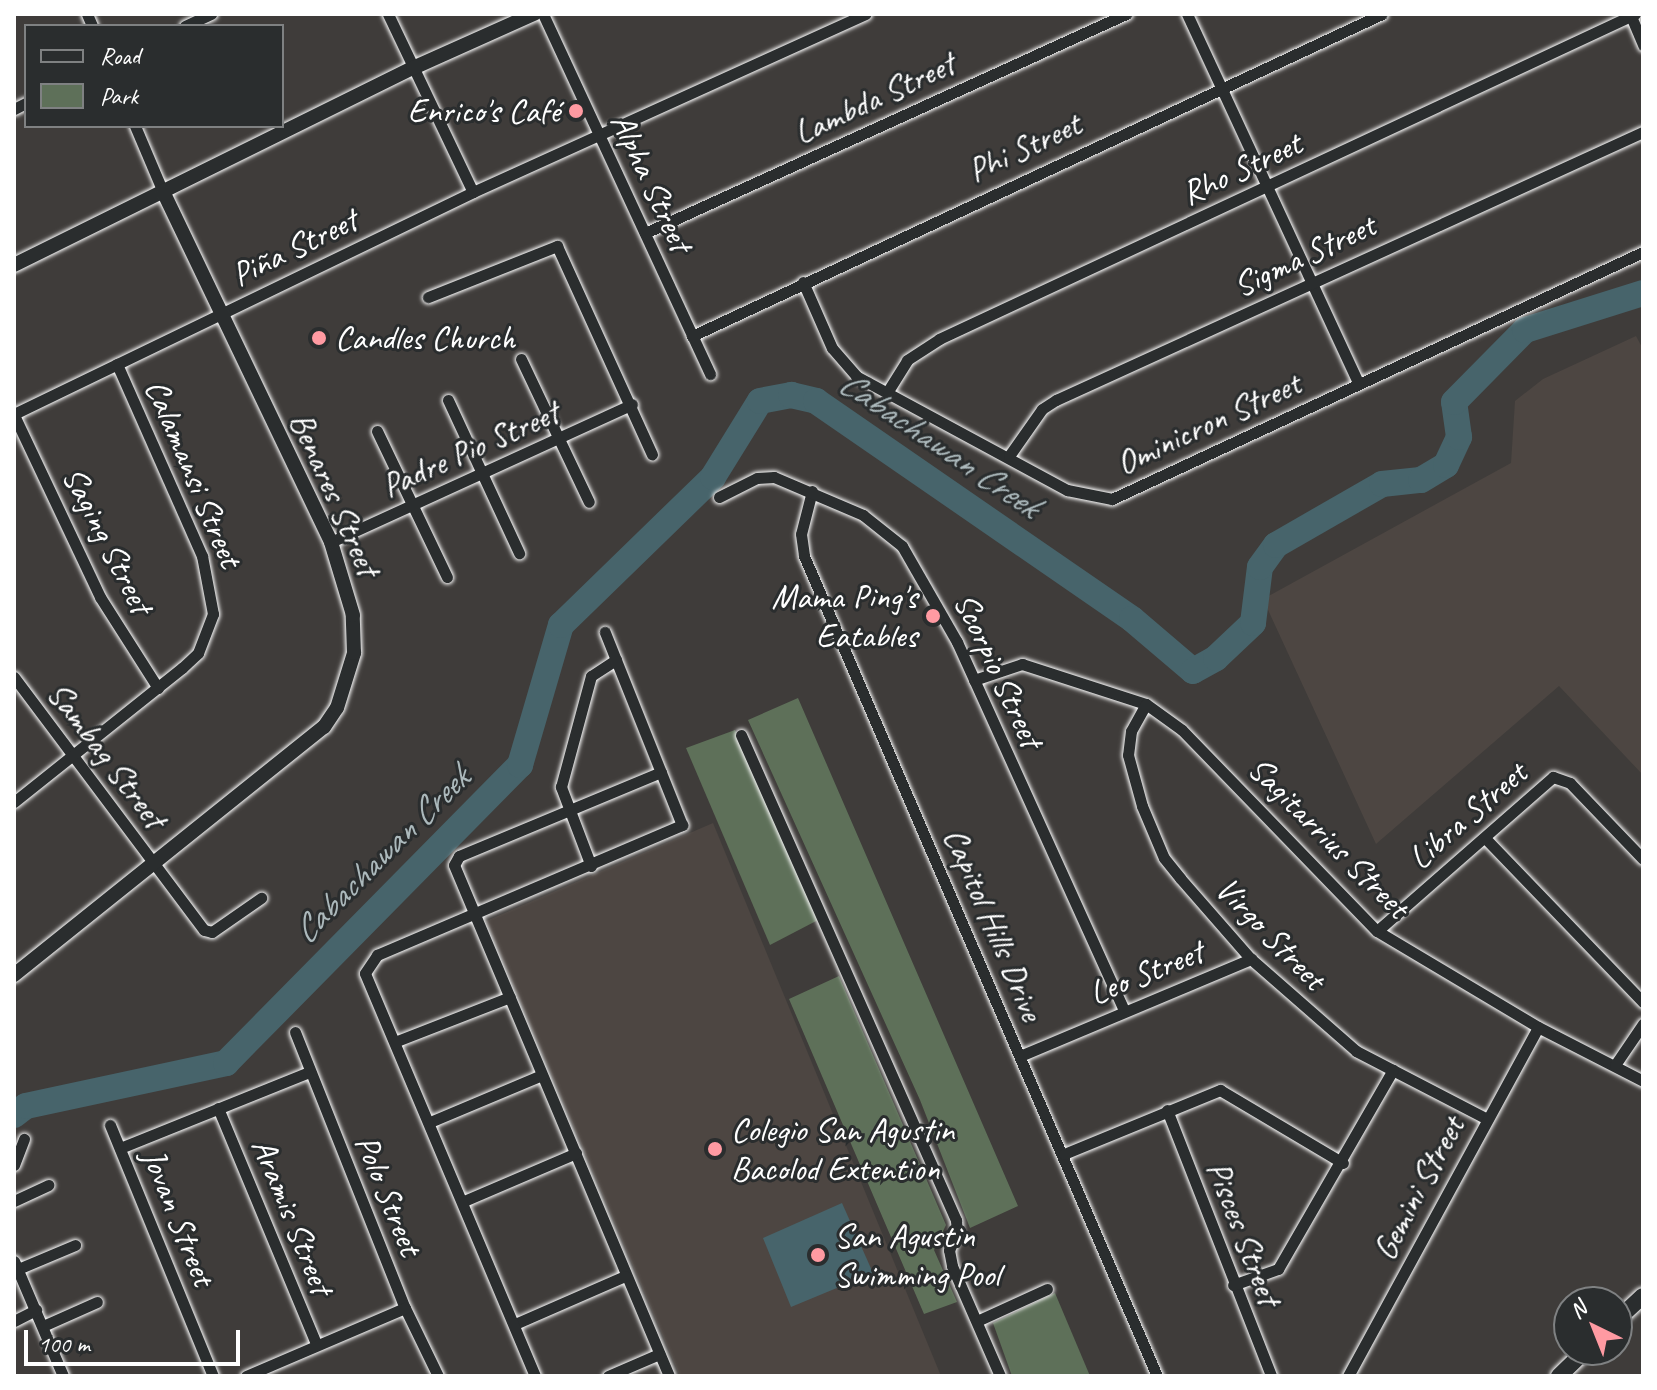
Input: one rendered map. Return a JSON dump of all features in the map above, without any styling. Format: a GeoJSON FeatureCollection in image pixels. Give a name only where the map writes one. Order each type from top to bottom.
{"type":"FeatureCollection","features":[{"type":"Feature","properties":{"kind":"street"},"geometry":{"type":"LineString","coordinates":[[189,24],[211,14]]}},
{"type":"Feature","properties":{"kind":"street"},"geometry":{"type":"LineString","coordinates":[[388,14],[473,192]]}},
{"type":"Feature","properties":{"kind":"street"},"geometry":{"type":"LineString","coordinates":[[14,265],[413,68],[534,14]]}},
{"type":"Feature","properties":{"kind":"street","name":"Alpha Street"},"geometry":{"type":"LineString","coordinates":[[543,14],[710,374]]}},
{"type":"Feature","properties":{"kind":"street","name":"Piña Street"},"geometry":{"type":"LineString","coordinates":[[14,415],[473,192],[865,14]]}},
{"type":"Feature","properties":{"kind":"street","name":"Lambda Street"},"geometry":{"type":"LineString","coordinates":[[645,233],[1126,14]]}},
{"type":"Feature","properties":{"kind":"street"},"geometry":{"type":"LineString","coordinates":[[1187,14],[1315,281],[1358,383]]}},
{"type":"Feature","properties":{"kind":"street","name":"Phi Street"},"geometry":{"type":"LineString","coordinates":[[692,336],[1221,86],[1382,14]]}},
{"type":"Feature","properties":{"kind":"street"},"geometry":{"type":"LineString","coordinates":[[1632,14],[1643,45]]}},
{"type":"Feature","properties":{"kind":"street","name":"Rho Street"},"geometry":{"type":"LineString","coordinates":[[888,391],[907,360],[930,343],[1632,14]]}},
{"type":"Feature","properties":{"kind":"street"},"geometry":{"type":"LineString","coordinates":[[136,128],[163,192]]}},
{"type":"Feature","properties":{"kind":"street","name":"Sigma Street"},"geometry":{"type":"LineString","coordinates":[[1009,456],[1042,409],[1056,400],[1643,132]]}},
{"type":"Feature","properties":{"kind":"street","name":"Benares Street"},"geometry":{"type":"LineString","coordinates":[[14,975],[291,758],[337,708],[354,653],[353,615],[331,542],[279,441],[223,312],[163,192]]}},
{"type":"Feature","properties":{"kind":"street"},"geometry":{"type":"LineString","coordinates":[[428,297],[557,246],[632,404],[652,454]]}},
{"type":"Feature","properties":{"kind":"street","name":"Ominicron Street"},"geometry":{"type":"LineString","coordinates":[[803,282],[842,363],[1067,490],[1112,499],[1643,252]]}},
{"type":"Feature","properties":{"kind":"street"},"geometry":{"type":"LineString","coordinates":[[521,359],[589,502]]}},
{"type":"Feature","properties":{"kind":"street","name":"Calamansi Street"},"geometry":{"type":"LineString","coordinates":[[14,802],[198,653],[213,614],[213,591],[117,364]]}},
{"type":"Feature","properties":{"kind":"street"},"geometry":{"type":"LineString","coordinates":[[448,400],[519,553]]}},
{"type":"Feature","properties":{"kind":"street","name":"Padre Pio Street"},"geometry":{"type":"LineString","coordinates":[[331,542],[560,440],[632,404]]}},
{"type":"Feature","properties":{"kind":"street","name":"Saging Street"},"geometry":{"type":"LineString","coordinates":[[14,415],[100,597],[158,688]]}},
{"type":"Feature","properties":{"kind":"street"},"geometry":{"type":"LineString","coordinates":[[377,431],[447,577]]}},
{"type":"Feature","properties":{"kind":"street","name":"Scorpio Street"},"geometry":{"type":"LineString","coordinates":[[719,497],[766,476],[812,491],[863,515],[902,546],[974,680],[1124,1010]]}},
{"type":"Feature","properties":{"kind":"street","name":"Capitol Hills Drive"},"geometry":{"type":"LineString","coordinates":[[812,491],[801,534],[804,556],[1157,1376]]}},
{"type":"Feature","properties":{"kind":"street"},"geometry":{"type":"LineString","coordinates":[[535,1376],[397,1041],[365,973],[370,962],[682,825],[605,632]]}},
{"type":"Feature","properties":{"kind":"street"},"geometry":{"type":"LineString","coordinates":[[591,866],[565,809],[564,766],[591,676],[616,660]]}},
{"type":"Feature","properties":{"kind":"street","name":"Sagitarrius Street"},"geometry":{"type":"LineString","coordinates":[[974,680],[1022,664],[1146,704],[1182,730],[1377,931],[1538,1027],[1643,1081]]}},
{"type":"Feature","properties":{"kind":"street","name":"Sambag Street"},"geometry":{"type":"LineString","coordinates":[[14,677],[208,933],[261,898]]}},
{"type":"Feature","properties":{"kind":"street","name":"Virgo Street"},"geometry":{"type":"LineString","coordinates":[[1146,704],[1131,731],[1128,755],[1142,806],[1164,858],[1251,959],[1356,1051],[1487,1119]]}},
{"type":"Feature","properties":{"kind":"street"},"geometry":{"type":"LineString","coordinates":[[741,735],[950,1206],[958,1228],[949,1254],[1000,1376]]}},
{"type":"Feature","properties":{"kind":"street"},"geometry":{"type":"LineString","coordinates":[[661,772],[565,809],[454,861],[669,1376]]}},
{"type":"Feature","properties":{"kind":"street","name":"Libra Street"},"geometry":{"type":"LineString","coordinates":[[1377,931],[1560,776],[1643,859]]}},
{"type":"Feature","properties":{"kind":"street"},"geometry":{"type":"LineString","coordinates":[[1485,838],[1643,1002]]}},
{"type":"Feature","properties":{"kind":"street","name":"Leo Street"},"geometry":{"type":"LineString","coordinates":[[1020,1056],[1251,959]]}},
{"type":"Feature","properties":{"kind":"street"},"geometry":{"type":"LineString","coordinates":[[397,1041],[510,997]]}},
{"type":"Feature","properties":{"kind":"street"},"geometry":{"type":"LineString","coordinates":[[1615,1065],[1643,1024]]}},
{"type":"Feature","properties":{"kind":"street","name":"Gemini Street"},"geometry":{"type":"LineString","coordinates":[[1348,1376],[1538,1027]]}},
{"type":"Feature","properties":{"kind":"street","name":"Polo Street"},"geometry":{"type":"LineString","coordinates":[[295,1032],[405,1308],[438,1376]]}},
{"type":"Feature","properties":{"kind":"street"},"geometry":{"type":"LineString","coordinates":[[1233,1285],[1278,1269],[1343,1163],[1393,1070]]}},
{"type":"Feature","properties":{"kind":"street"},"geometry":{"type":"LineString","coordinates":[[120,1148],[309,1072]]}},
{"type":"Feature","properties":{"kind":"street"},"geometry":{"type":"LineString","coordinates":[[430,1122],[542,1075]]}},
{"type":"Feature","properties":{"kind":"street"},"geometry":{"type":"LineString","coordinates":[[1064,1154],[1220,1090],[1343,1163]]}},
{"type":"Feature","properties":{"kind":"street","name":"Aramis Street"},"geometry":{"type":"LineString","coordinates":[[218,1108],[316,1344]]}},
{"type":"Feature","properties":{"kind":"street","name":"Pisces Street"},"geometry":{"type":"LineString","coordinates":[[1167,1110],[1271,1376]]}},
{"type":"Feature","properties":{"kind":"street","name":"Jovan Street"},"geometry":{"type":"LineString","coordinates":[[110,1125],[213,1376]]}},
{"type":"Feature","properties":{"kind":"street"},"geometry":{"type":"LineString","coordinates":[[14,1165],[24,1139]]}},
{"type":"Feature","properties":{"kind":"street"},"geometry":{"type":"LineString","coordinates":[[464,1201],[576,1153]]}},
{"type":"Feature","properties":{"kind":"street"},"geometry":{"type":"LineString","coordinates":[[14,1201],[48,1185]]}},
{"type":"Feature","properties":{"kind":"street"},"geometry":{"type":"LineString","coordinates":[[63,1376],[16,1265],[75,1245]]}},
{"type":"Feature","properties":{"kind":"street"},"geometry":{"type":"LineString","coordinates":[[515,1324],[625,1276]]}},
{"type":"Feature","properties":{"kind":"street"},"geometry":{"type":"LineString","coordinates":[[977,1321],[1047,1289]]}},
{"type":"Feature","properties":{"kind":"street"},"geometry":{"type":"LineString","coordinates":[[43,1326],[97,1302]]}},
{"type":"Feature","properties":{"kind":"street"},"geometry":{"type":"LineString","coordinates":[[246,1376],[405,1308]]}},
{"type":"Feature","properties":{"kind":"street"},"geometry":{"type":"LineString","coordinates":[[14,1321],[36,1310]]}},
{"type":"Feature","properties":{"kind":"street"},"geometry":{"type":"LineString","coordinates":[[608,1376],[659,1354]]}},
{"type":"Feature","properties":{"kind":"shaded area"},"geometry":{"type":"Polygon","coordinates":[[[1636,336],[1643,349],[1643,775],[1559,686],[1376,844],[1263,599],[1511,463],[1515,401],[1543,379],[1636,336]]]}},
{"type":"Feature","properties":{"kind":"shaded area","name":"Colegio San Agustin Bacolod Extention"},"geometry":{"type":"Polygon","coordinates":[[[713,823],[941,1376],[680,1376],[486,921],[713,823]]]}},
{"type":"Feature","properties":{"kind":"green space"},"geometry":{"type":"Polygon","coordinates":[[[798,698],[1018,1206],[970,1228],[920,1100],[748,720],[798,698]]]}},
{"type":"Feature","properties":{"kind":"green space"},"geometry":{"type":"Polygon","coordinates":[[[735,730],[818,920],[770,945],[686,748],[735,730]]]}},
{"type":"Feature","properties":{"kind":"green space"},"geometry":{"type":"Polygon","coordinates":[[[839,976],[946,1225],[934,1250],[957,1302],[924,1314],[789,999],[839,976]]]}},
{"type":"Feature","properties":{"kind":"green space"},"geometry":{"type":"Polygon","coordinates":[[[1055,1293],[1090,1376],[1012,1376],[993,1323],[1055,1293]]]}},
{"type":"Feature","properties":{"kind":"water","name":"San Agustin Swimming Pool"},"geometry":{"type":"Polygon","coordinates":[[[842,1203],[873,1273],[791,1307],[763,1238],[842,1203]]]}},
{"type":"Feature","properties":{"kind":"waterway","name":"Cabachawan Creek"},"geometry":{"type":"LineString","coordinates":[[14,1115],[26,1106],[226,1063],[520,765],[561,625],[713,477],[760,401],[791,395],[816,401],[1132,619],[1193,671],[1216,658],[1253,623],[1260,567],[1276,545],[1382,484],[1421,480],[1446,465],[1459,437],[1454,402],[1525,330],[1643,293]]}},
{"type":"Feature","properties":{"kind":"place","name":"Enrico's Café"},"geometry":{"type":"Point","coordinates":[576,111]}},
{"type":"Feature","properties":{"kind":"place","name":"Candles Church"},"geometry":{"type":"Point","coordinates":[319,338]}},
{"type":"Feature","properties":{"kind":"place","name":"Mama Ping's Eatables"},"geometry":{"type":"Point","coordinates":[933,616]}},
{"type":"Feature","properties":{"kind":"place","name":"Colegio San Agustin Bacolod Extention"},"geometry":{"type":"Point","coordinates":[715,1149]}},
{"type":"Feature","properties":{"kind":"place","name":"San Agustin Swimming Pool"},"geometry":{"type":"Point","coordinates":[818,1255]}}]}
